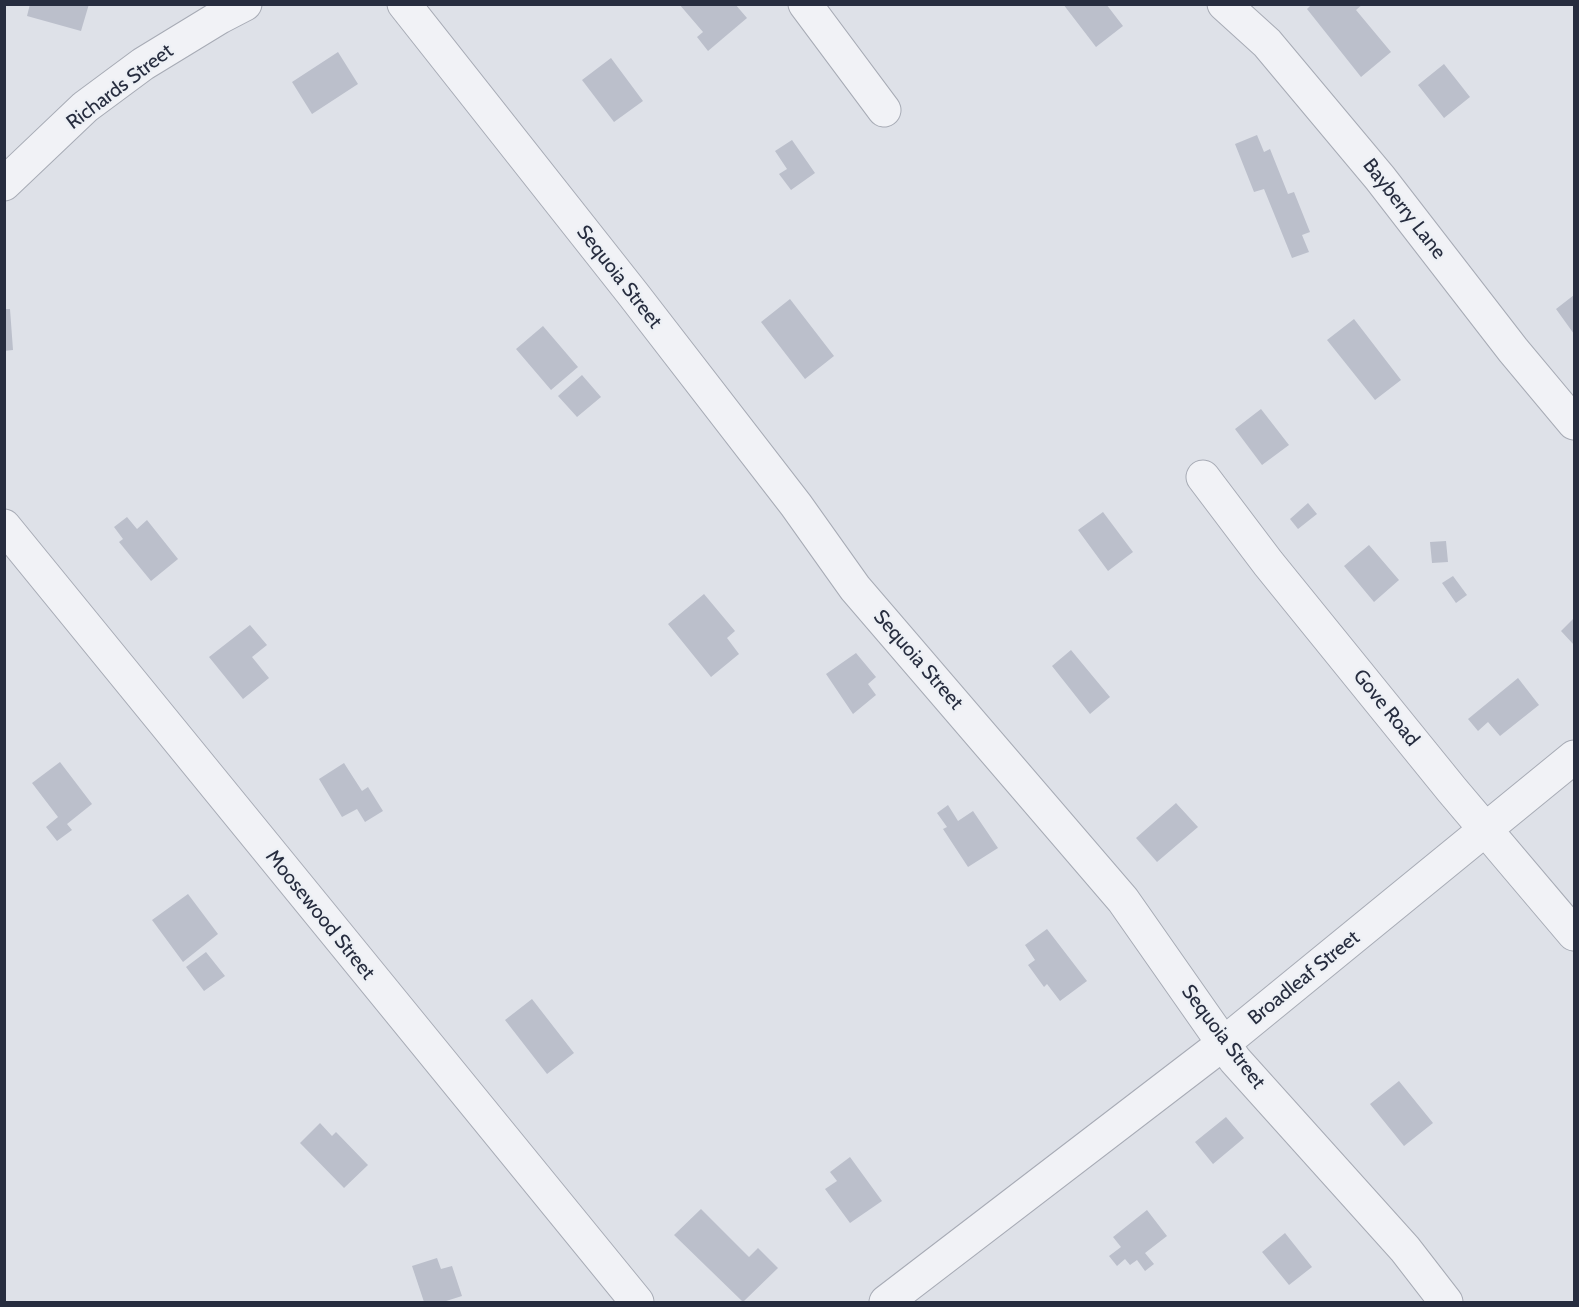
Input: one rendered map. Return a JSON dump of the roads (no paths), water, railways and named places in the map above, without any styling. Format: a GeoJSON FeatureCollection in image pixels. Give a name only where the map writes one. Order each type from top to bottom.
{"type":"FeatureCollection","features":[{"type":"Feature","properties":{"kind":"street","name":"Richards Street"},"geometry":{"type":"LineString","coordinates":[[4,184],[93,101],[143,64],[245,4]]}},
{"type":"Feature","properties":{"kind":"street","name":"Sequoia Street"},"geometry":{"type":"LineString","coordinates":[[404,4],[796,505],[855,588],[1123,900],[1235,1060],[1405,1248],[1446,1302]]}},
{"type":"Feature","properties":{"kind":"street"},"geometry":{"type":"LineString","coordinates":[[804,4],[884,110]]}},
{"type":"Feature","properties":{"kind":"street","name":"Bayberry Lane"},"geometry":{"type":"LineString","coordinates":[[1224,4],[1266,43],[1373,169],[1513,350],[1575,423]]}},
{"type":"Feature","properties":{"kind":"street","name":"Gove Road"},"geometry":{"type":"LineString","coordinates":[[1203,477],[1268,563],[1486,830],[1575,934]]}},
{"type":"Feature","properties":{"kind":"street","name":"Moosewood Street"},"geometry":{"type":"LineString","coordinates":[[4,526],[637,1302]]}},
{"type":"Feature","properties":{"kind":"street","name":"Broadleaf Street"},"geometry":{"type":"LineString","coordinates":[[886,1302],[1224,1043],[1575,757]]}}]}
